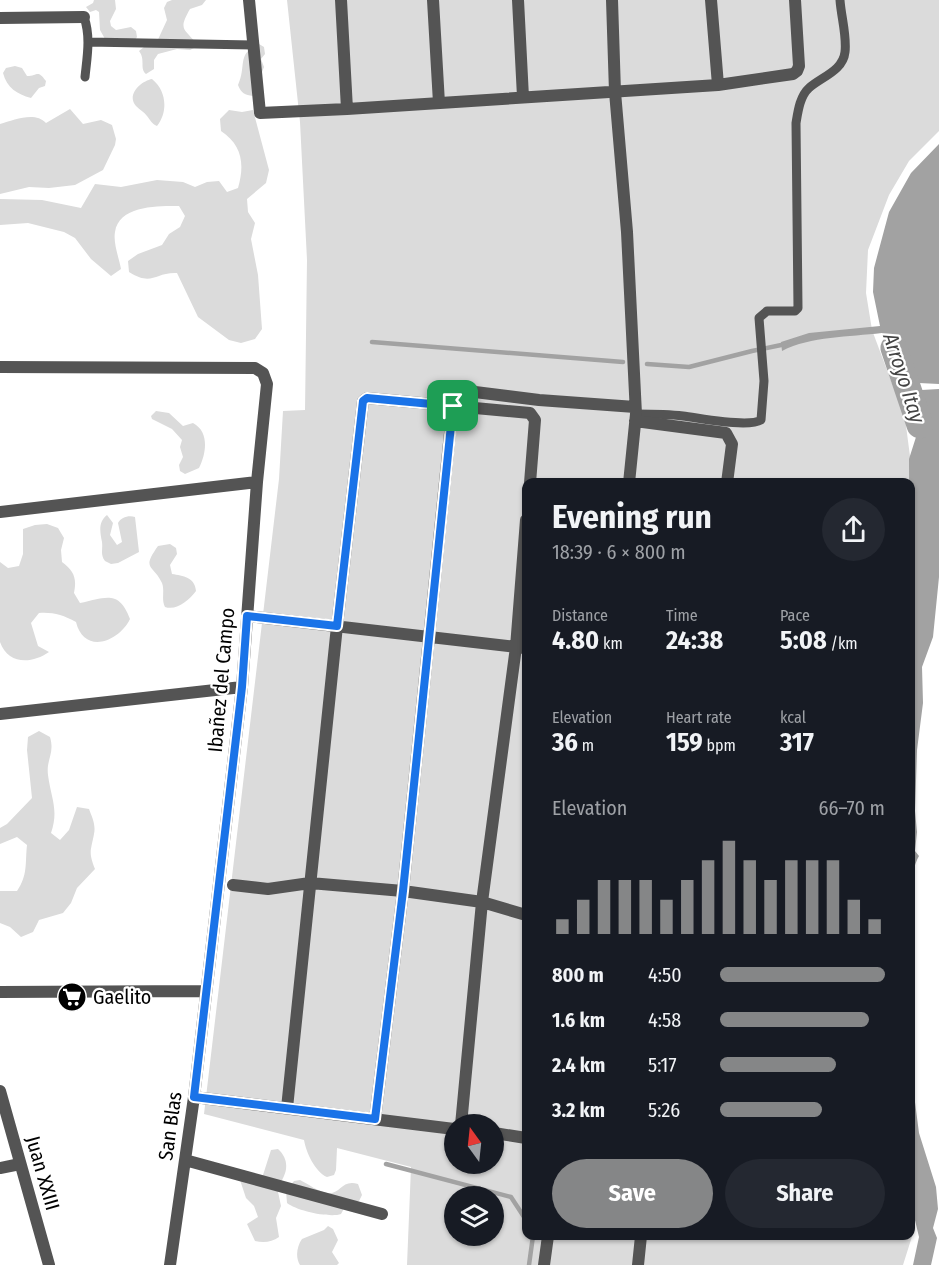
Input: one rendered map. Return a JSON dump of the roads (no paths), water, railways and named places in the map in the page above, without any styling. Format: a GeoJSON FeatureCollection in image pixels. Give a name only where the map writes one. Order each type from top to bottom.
{"type":"FeatureCollection","features":[{"type":"Feature","properties":{"kind":"street"},"geometry":{"type":"LineString","coordinates":[[249,0],[261,113],[718,85],[793,74],[799,66],[795,0]]}},
{"type":"Feature","properties":{"kind":"street"},"geometry":{"type":"LineString","coordinates":[[341,0],[347,109]]}},
{"type":"Feature","properties":{"kind":"street"},"geometry":{"type":"LineString","coordinates":[[433,0],[439,103]]}},
{"type":"Feature","properties":{"kind":"street"},"geometry":{"type":"LineString","coordinates":[[518,0],[523,97]]}},
{"type":"Feature","properties":{"kind":"street"},"geometry":{"type":"LineString","coordinates":[[612,0],[615,92],[627,232],[635,414],[629,478]]}},
{"type":"Feature","properties":{"kind":"street"},"geometry":{"type":"LineString","coordinates":[[711,0],[718,85]]}},
{"type":"Feature","properties":{"kind":"street"},"geometry":{"type":"LineString","coordinates":[[0,18],[84,17]]}},
{"type":"Feature","properties":{"kind":"street","name":"Ibañez del Campo"},"geometry":{"type":"LineString","coordinates":[[0,367],[255,368],[264,373],[267,384],[257,482],[242,687],[206,991]]}},
{"type":"Feature","properties":{"kind":"street"},"geometry":{"type":"LineString","coordinates":[[375,1119],[403,891],[454,394],[459,390],[539,400],[635,414],[726,433],[732,444],[728,478]]}},
{"type":"Feature","properties":{"kind":"street"},"geometry":{"type":"LineString","coordinates":[[287,1108],[337,626],[363,401],[367,398],[530,412],[535,420],[530,478]]}},
{"type":"Feature","properties":{"kind":"street"},"geometry":{"type":"LineString","coordinates":[[0,512],[257,482]]}},
{"type":"Feature","properties":{"kind":"street"},"geometry":{"type":"LineString","coordinates":[[247,616],[521,647]]}},
{"type":"Feature","properties":{"kind":"street"},"geometry":{"type":"LineString","coordinates":[[462,1114],[482,902],[521,647],[522,622]]}},
{"type":"Feature","properties":{"kind":"street"},"geometry":{"type":"LineString","coordinates":[[0,714],[242,687]]}},
{"type":"Feature","properties":{"kind":"street"},"geometry":{"type":"LineString","coordinates":[[233,885],[267,889],[310,883],[403,891],[482,902],[522,914]]}},
{"type":"Feature","properties":{"kind":"street"},"geometry":{"type":"LineString","coordinates":[[0,992],[206,991]]}},
{"type":"Feature","properties":{"kind":"street","name":"San Blas"},"geometry":{"type":"LineString","coordinates":[[170,1265],[194,1097],[206,991]]}},
{"type":"Feature","properties":{"kind":"street","name":"Juan XXIII"},"geometry":{"type":"LineString","coordinates":[[0,1091],[49,1265]]}},
{"type":"Feature","properties":{"kind":"street"},"geometry":{"type":"LineString","coordinates":[[194,1097],[444,1128]]}},
{"type":"Feature","properties":{"kind":"street"},"geometry":{"type":"LineString","coordinates":[[504,1135],[522,1138]]}},
{"type":"Feature","properties":{"kind":"street"},"geometry":{"type":"LineString","coordinates":[[185,1160],[382,1214]]}},
{"type":"Feature","properties":{"kind":"street"},"geometry":{"type":"LineString","coordinates":[[0,1168],[20,1164]]}},
{"type":"Feature","properties":{"kind":"street"},"geometry":{"type":"LineString","coordinates":[[544,1265],[547,1240]]}},
{"type":"Feature","properties":{"kind":"street"},"geometry":{"type":"LineString","coordinates":[[638,1265],[641,1240]]}},
{"type":"Feature","properties":{"kind":"lane"},"geometry":{"type":"LineString","coordinates":[[635,414],[757,423],[762,420],[764,381],[759,318],[767,311],[795,311],[798,308],[796,123],[799,105],[808,89],[828,76],[845,54],[840,0]]}},
{"type":"Feature","properties":{"kind":"lane"},"geometry":{"type":"LineString","coordinates":[[84,17],[88,27],[85,77]]}},
{"type":"Feature","properties":{"kind":"lane"},"geometry":{"type":"LineString","coordinates":[[88,42],[253,45]]}},
{"type":"Feature","properties":{"kind":"water"},"geometry":{"type":"Polygon","coordinates":[[[939,144],[939,384],[899,382],[882,333],[805,342],[782,351],[781,342],[809,333],[880,326],[873,292],[874,268],[889,212],[911,173],[939,144]]]}},
{"type":"Feature","properties":{"kind":"water"},"geometry":{"type":"Polygon","coordinates":[[[939,389],[939,577],[933,637],[922,667],[923,703],[917,750],[915,811],[915,478],[909,478],[909,459],[916,437],[904,391],[939,389]]]}},
{"type":"Feature","properties":{"kind":"water"},"geometry":{"type":"Polygon","coordinates":[[[915,811],[917,832],[915,851],[915,811]]]}},
{"type":"Feature","properties":{"kind":"water"},"geometry":{"type":"Polygon","coordinates":[[[915,851],[919,856],[915,866],[915,851]]]}},
{"type":"Feature","properties":{"kind":"water"},"geometry":{"type":"Polygon","coordinates":[[[915,1102],[919,1133],[936,1187],[938,1209],[933,1228],[937,1238],[931,1265],[913,1265],[919,1237],[915,1220],[915,1102]]]}},
{"type":"Feature","properties":{"kind":"waterway"},"geometry":{"type":"LineString","coordinates":[[372,342],[623,362]]}},
{"type":"Feature","properties":{"kind":"waterway"},"geometry":{"type":"LineString","coordinates":[[647,364],[689,367],[786,344]]}},
{"type":"Feature","properties":{"kind":"waterway","name":"Arroyo Itay"},"geometry":{"type":"LineString","coordinates":[[894,348],[920,425]]}},
{"type":"Feature","properties":{"kind":"waterway"},"geometry":{"type":"LineString","coordinates":[[386,1164],[511,1197],[522,1214]]}},
{"type":"Feature","properties":{"kind":"waterway"},"geometry":{"type":"LineString","coordinates":[[529,1265],[532,1240]]}},
{"type":"Feature","properties":{"kind":"place","name":"Gaelito"},"geometry":{"type":"Point","coordinates":[72,997]}}]}
